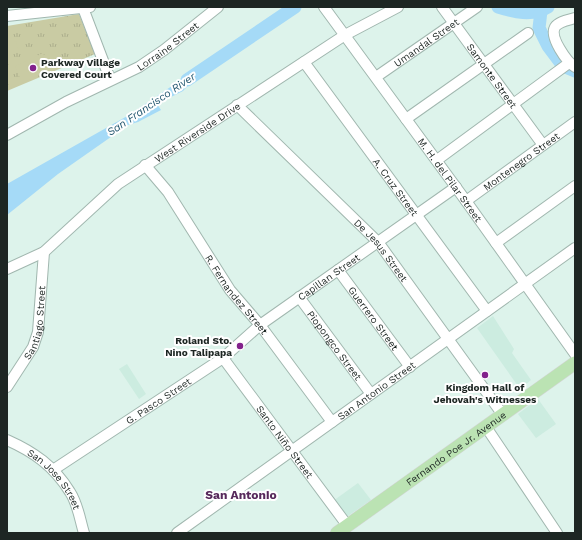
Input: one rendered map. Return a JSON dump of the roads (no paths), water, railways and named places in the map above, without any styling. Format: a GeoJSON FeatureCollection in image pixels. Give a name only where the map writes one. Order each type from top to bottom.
{"type":"FeatureCollection","features":[{"type":"Feature","properties":{"kind":"main road","name":"Fernando Poe Jr. Avenue"},"geometry":{"type":"LineString","coordinates":[[337,533],[575,363]]}},
{"type":"Feature","properties":{"kind":"street"},"geometry":{"type":"LineString","coordinates":[[7,16],[90,7]]}},
{"type":"Feature","properties":{"kind":"street","name":"Lorraine Street"},"geometry":{"type":"LineString","coordinates":[[7,136],[110,79],[139,67],[164,50],[218,7]]}},
{"type":"Feature","properties":{"kind":"street","name":"M. H. del Pilar Street"},"geometry":{"type":"LineString","coordinates":[[324,7],[437,160],[575,354]]}},
{"type":"Feature","properties":{"kind":"street","name":"West Riverside Drive"},"geometry":{"type":"LineString","coordinates":[[7,269],[44,252],[118,184],[145,165],[345,35],[398,7]]}},
{"type":"Feature","properties":{"kind":"street","name":"Samonte Street"},"geometry":{"type":"LineString","coordinates":[[442,7],[543,145]]}},
{"type":"Feature","properties":{"kind":"street","name":"Umandal Street"},"geometry":{"type":"LineString","coordinates":[[376,77],[477,7]]}},
{"type":"Feature","properties":{"kind":"street"},"geometry":{"type":"LineString","coordinates":[[83,8],[110,79]]}},
{"type":"Feature","properties":{"kind":"street"},"geometry":{"type":"LineString","coordinates":[[437,160],[513,104],[568,67],[556,42],[554,34],[555,27],[560,23],[575,18]]}},
{"type":"Feature","properties":{"kind":"street"},"geometry":{"type":"LineString","coordinates":[[406,119],[528,33]]}},
{"type":"Feature","properties":{"kind":"street","name":"A. Cruz Street"},"geometry":{"type":"LineString","coordinates":[[304,62],[487,311]]}},
{"type":"Feature","properties":{"kind":"street","name":"De Jesus Street"},"geometry":{"type":"LineString","coordinates":[[237,105],[378,242],[504,415]]}},
{"type":"Feature","properties":{"kind":"street","name":"Montenegro Street"},"geometry":{"type":"LineString","coordinates":[[466,201],[575,122]]}},
{"type":"Feature","properties":{"kind":"street","name":"R. Fernandez Street"},"geometry":{"type":"LineString","coordinates":[[145,165],[168,192],[230,290],[260,325],[332,422]]}},
{"type":"Feature","properties":{"kind":"street"},"geometry":{"type":"LineString","coordinates":[[496,243],[575,186]]}},
{"type":"Feature","properties":{"kind":"street","name":"Capillan Street"},"geometry":{"type":"LineString","coordinates":[[260,325],[456,187]]}},
{"type":"Feature","properties":{"kind":"street","name":"San Antonio Street"},"geometry":{"type":"LineString","coordinates":[[177,533],[575,248]]}},
{"type":"Feature","properties":{"kind":"street","name":"Santiago Street"},"geometry":{"type":"LineString","coordinates":[[7,388],[33,347],[38,332],[44,252]]}},
{"type":"Feature","properties":{"kind":"street","name":"Guerrero Street"},"geometry":{"type":"LineString","coordinates":[[338,270],[410,367]]}},
{"type":"Feature","properties":{"kind":"street","name":"Piopongco Street"},"geometry":{"type":"LineString","coordinates":[[299,297],[370,394]]}},
{"type":"Feature","properties":{"kind":"street","name":"G. Pasco Street"},"geometry":{"type":"LineString","coordinates":[[53,470],[223,358],[260,325]]}},
{"type":"Feature","properties":{"kind":"street","name":"Santo Niño Street"},"geometry":{"type":"LineString","coordinates":[[223,358],[348,525]]}},
{"type":"Feature","properties":{"kind":"street"},"geometry":{"type":"LineString","coordinates":[[486,427],[557,533]]}},
{"type":"Feature","properties":{"kind":"street","name":"San Jose Street"},"geometry":{"type":"LineString","coordinates":[[7,440],[32,452],[53,470],[70,492],[84,533]]}},
{"type":"Feature","properties":{"kind":"water"},"geometry":{"type":"Polygon","coordinates":[[[200,67],[202,71],[183,91],[157,104],[161,110],[138,122],[128,125],[58,174],[7,215],[7,184],[129,115],[200,67]]]}},
{"type":"Feature","properties":{"kind":"waterway","name":"San Francisco River"},"geometry":{"type":"LineString","coordinates":[[187,80],[295,7]]}},
{"type":"Feature","properties":{"kind":"waterway","name":"San Francisco River"},"geometry":{"type":"LineString","coordinates":[[498,7],[523,13],[536,12],[548,7]]}},
{"type":"Feature","properties":{"kind":"waterway","name":"San Francisco River"},"geometry":{"type":"LineString","coordinates":[[541,11],[539,28],[548,46],[563,66],[575,71]]}},
{"type":"Feature","properties":{"kind":"place","name":"Parkway Village Covered Court"},"geometry":{"type":"Point","coordinates":[33,68]}},
{"type":"Feature","properties":{"kind":"place","name":"Roland Sto. Nino Talipapa"},"geometry":{"type":"Point","coordinates":[240,346]}},
{"type":"Feature","properties":{"kind":"place","name":"Kingdom Hall of Jehovah's Witnesses"},"geometry":{"type":"Point","coordinates":[485,375]}},
{"type":"Feature","properties":{"kind":"district","name":"San Antonio"},"geometry":{"type":"Point","coordinates":[241,495]}}]}
